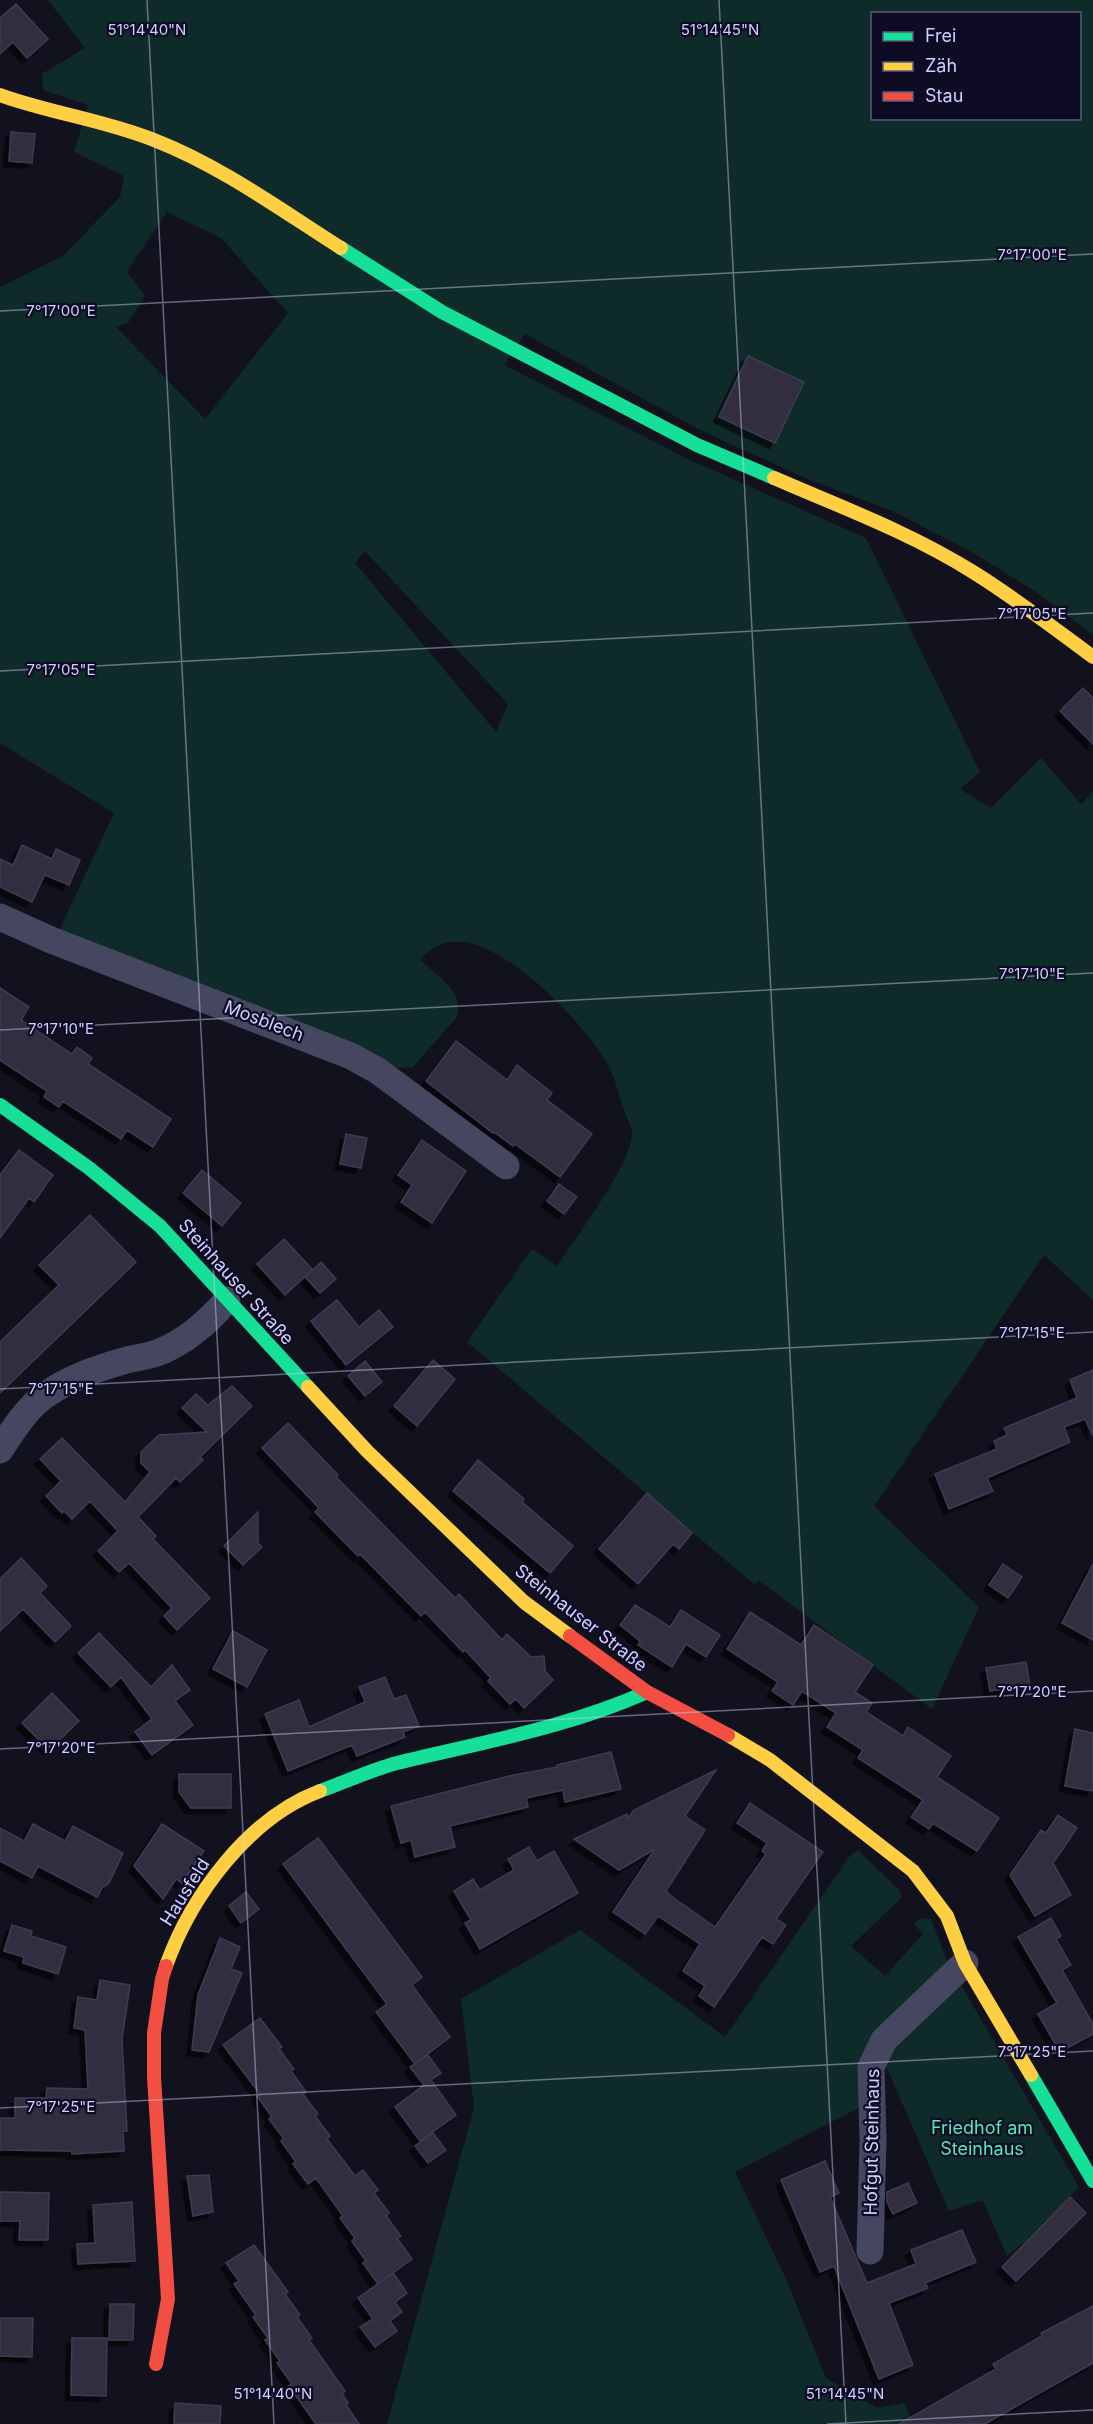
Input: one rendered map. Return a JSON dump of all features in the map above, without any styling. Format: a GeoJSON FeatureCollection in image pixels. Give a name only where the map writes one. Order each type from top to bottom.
{"type":"FeatureCollection","features":[{"type":"Feature","properties":{"kind":"street"},"geometry":{"type":"LineString","coordinates":[[0,95],[30,106],[86,118],[153,139],[193,157],[232,179],[441,312],[697,445],[902,534],[972,571],[1093,657]]}},
{"type":"Feature","properties":{"kind":"street","name":"Mosblech"},"geometry":{"type":"LineString","coordinates":[[0,917],[51,940],[351,1056],[378,1071],[506,1166]]}},
{"type":"Feature","properties":{"kind":"street","name":"Steinhauser Straße"},"geometry":{"type":"LineString","coordinates":[[0,1105],[89,1168],[160,1226],[367,1451],[524,1602],[647,1692],[697,1717],[770,1760],[913,1871],[947,1916],[965,1963],[1093,2181]]}},
{"type":"Feature","properties":{"kind":"street"},"geometry":{"type":"LineString","coordinates":[[0,1450],[21,1419],[44,1395],[72,1378],[97,1368],[165,1350],[189,1336],[212,1318],[227,1300]]}},
{"type":"Feature","properties":{"kind":"street","name":"Hausfeld"},"geometry":{"type":"LineString","coordinates":[[156,2364],[168,2299],[154,2077],[154,2033],[162,1979],[174,1944],[206,1886],[245,1840],[280,1813],[313,1794],[395,1764],[516,1737],[608,1710],[647,1692]]}},
{"type":"Feature","properties":{"kind":"street","name":"Hofgut Steinhaus"},"geometry":{"type":"LineString","coordinates":[[870,2251],[873,2140],[871,2067],[884,2040],[965,1963]]}},
{"type":"Feature","properties":{"kind":"green space"},"geometry":{"type":"Polygon","coordinates":[[[48,0],[1093,0],[1093,635],[1036,592],[975,554],[895,512],[803,477],[704,432],[525,334],[504,365],[690,460],[866,538],[980,772],[960,789],[991,808],[1041,758],[1081,804],[1093,791],[1093,1300],[1044,1255],[874,1506],[979,1607],[932,1709],[758,1580],[755,1585],[467,1342],[532,1249],[557,1266],[602,1200],[624,1161],[630,1145],[632,1132],[607,1063],[580,1026],[539,984],[516,966],[470,943],[450,942],[437,946],[420,960],[454,993],[458,1009],[456,1018],[412,1068],[387,1067],[58,933],[114,813],[0,743],[0,287],[63,256],[120,197],[124,176],[74,152],[88,105],[43,90],[42,74],[85,48],[48,0]],[[167,212],[127,272],[145,296],[128,323],[116,327],[205,419],[288,313],[221,238],[167,212]],[[365,551],[355,563],[496,732],[508,704],[365,551]]]}},
{"type":"Feature","properties":{"kind":"green space"},"geometry":{"type":"Polygon","coordinates":[[[858,1850],[899,1890],[902,1897],[851,1946],[885,1976],[923,1934],[914,1924],[921,1918],[931,1919],[948,1963],[862,2057],[864,2105],[735,2172],[786,2279],[826,2378],[877,2408],[904,2403],[914,2424],[387,2424],[474,2108],[461,1999],[580,1930],[725,2037],[849,1857],[858,1850]]]}},
{"type":"Feature","properties":{"kind":"green space","name":"Friedhof am Steinhaus"},"geometry":{"type":"Polygon","coordinates":[[[958,1980],[1079,2187],[1030,2237],[1007,2256],[984,2203],[979,2201],[949,2211],[883,2059],[958,1980]]]}},
{"type":"Feature","properties":{"kind":"building"},"geometry":{"type":"Polygon","coordinates":[[[16,4],[48,39],[27,58],[13,42],[0,54],[0,18],[16,4]]]}},
{"type":"Feature","properties":{"kind":"building"},"geometry":{"type":"Polygon","coordinates":[[[11,132],[35,134],[32,163],[9,161],[11,132]]]}},
{"type":"Feature","properties":{"kind":"building"},"geometry":{"type":"Polygon","coordinates":[[[748,356],[804,382],[775,443],[719,417],[748,356]]]}},
{"type":"Feature","properties":{"kind":"building"},"geometry":{"type":"Polygon","coordinates":[[[1083,688],[1093,698],[1093,744],[1060,711],[1083,688]]]}},
{"type":"Feature","properties":{"kind":"building"},"geometry":{"type":"Polygon","coordinates":[[[22,845],[52,859],[56,849],[80,860],[69,885],[45,875],[46,872],[32,902],[0,887],[0,859],[13,865],[22,845]]]}},
{"type":"Feature","properties":{"kind":"building"},"geometry":{"type":"Polygon","coordinates":[[[0,988],[29,1007],[21,1020],[72,1054],[77,1047],[92,1058],[88,1064],[171,1119],[153,1147],[127,1130],[121,1139],[63,1101],[59,1107],[44,1097],[47,1091],[0,1060],[0,988]]]}},
{"type":"Feature","properties":{"kind":"building"},"geometry":{"type":"Polygon","coordinates":[[[456,1041],[507,1080],[517,1065],[552,1093],[547,1100],[592,1134],[560,1177],[515,1144],[513,1146],[493,1133],[426,1081],[456,1041]]]}},
{"type":"Feature","properties":{"kind":"building"},"geometry":{"type":"Polygon","coordinates":[[[346,1134],[367,1138],[361,1168],[340,1164],[346,1134]]]}},
{"type":"Feature","properties":{"kind":"building"},"geometry":{"type":"Polygon","coordinates":[[[422,1140],[466,1171],[432,1223],[401,1202],[412,1185],[398,1175],[422,1140]]]}},
{"type":"Feature","properties":{"kind":"building"},"geometry":{"type":"Polygon","coordinates":[[[19,1150],[53,1175],[34,1202],[29,1198],[0,1238],[0,1175],[19,1150]]]}},
{"type":"Feature","properties":{"kind":"building"},"geometry":{"type":"Polygon","coordinates":[[[202,1170],[241,1203],[222,1226],[183,1193],[202,1170]]]}},
{"type":"Feature","properties":{"kind":"building"},"geometry":{"type":"Polygon","coordinates":[[[559,1184],[577,1197],[564,1214],[547,1201],[559,1184]]]}},
{"type":"Feature","properties":{"kind":"building"},"geometry":{"type":"Polygon","coordinates":[[[90,1215],[136,1262],[0,1393],[0,1342],[59,1285],[39,1265],[90,1215]]]}},
{"type":"Feature","properties":{"kind":"building"},"geometry":{"type":"Polygon","coordinates":[[[284,1239],[313,1270],[321,1262],[336,1279],[320,1293],[305,1277],[312,1270],[285,1295],[257,1264],[284,1239]]]}},
{"type":"Feature","properties":{"kind":"building"},"geometry":{"type":"Polygon","coordinates":[[[337,1300],[359,1327],[379,1310],[393,1327],[346,1365],[311,1321],[337,1300]]]}},
{"type":"Feature","properties":{"kind":"building"},"geometry":{"type":"Polygon","coordinates":[[[433,1360],[455,1379],[417,1426],[394,1406],[433,1360]]]}},
{"type":"Feature","properties":{"kind":"building"},"geometry":{"type":"Polygon","coordinates":[[[365,1361],[382,1382],[365,1396],[348,1376],[365,1361]]]}},
{"type":"Feature","properties":{"kind":"building"},"geometry":{"type":"Polygon","coordinates":[[[1093,1370],[1093,1436],[1085,1419],[1064,1427],[1070,1442],[987,1478],[993,1491],[949,1509],[935,1474],[997,1449],[994,1441],[1007,1435],[1004,1428],[1077,1398],[1070,1380],[1093,1370]]]}},
{"type":"Feature","properties":{"kind":"building"},"geometry":{"type":"Polygon","coordinates":[[[232,1386],[252,1406],[200,1457],[203,1460],[180,1482],[176,1478],[138,1517],[156,1536],[153,1539],[210,1598],[177,1630],[164,1616],[172,1608],[129,1563],[119,1572],[98,1551],[118,1531],[90,1501],[72,1519],[64,1511],[62,1513],[46,1496],[61,1481],[40,1459],[62,1438],[125,1502],[150,1472],[141,1463],[141,1452],[159,1435],[207,1432],[182,1408],[196,1394],[208,1405],[232,1386]]]}},
{"type":"Feature","properties":{"kind":"building"},"geometry":{"type":"Polygon","coordinates":[[[288,1423],[338,1475],[336,1477],[455,1598],[459,1594],[502,1640],[507,1634],[531,1657],[544,1656],[545,1671],[553,1680],[524,1708],[516,1699],[510,1704],[488,1681],[491,1678],[465,1650],[463,1652],[425,1612],[421,1616],[360,1554],[358,1556],[315,1512],[319,1508],[262,1448],[288,1423]]]}},
{"type":"Feature","properties":{"kind":"building"},"geometry":{"type":"Polygon","coordinates":[[[478,1460],[524,1499],[522,1502],[573,1546],[550,1573],[453,1491],[478,1460]]]}},
{"type":"Feature","properties":{"kind":"building"},"geometry":{"type":"Polygon","coordinates":[[[647,1493],[692,1533],[679,1549],[673,1544],[638,1584],[599,1549],[647,1493]]]}},
{"type":"Feature","properties":{"kind":"building"},"geometry":{"type":"Polygon","coordinates":[[[258,1512],[258,1543],[262,1547],[243,1565],[224,1546],[258,1512]]]}},
{"type":"Feature","properties":{"kind":"building"},"geometry":{"type":"Polygon","coordinates":[[[21,1558],[47,1586],[40,1593],[71,1626],[55,1642],[23,1609],[0,1631],[0,1579],[21,1558]]]}},
{"type":"Feature","properties":{"kind":"building"},"geometry":{"type":"Polygon","coordinates":[[[1003,1564],[1022,1577],[1008,1598],[989,1585],[1003,1564]]]}},
{"type":"Feature","properties":{"kind":"building"},"geometry":{"type":"Polygon","coordinates":[[[1093,1564],[1093,1640],[1062,1623],[1093,1564]]]}},
{"type":"Feature","properties":{"kind":"building"},"geometry":{"type":"Polygon","coordinates":[[[635,1605],[670,1627],[681,1610],[720,1635],[706,1657],[686,1644],[672,1667],[638,1645],[640,1641],[620,1625],[635,1605]]]}},
{"type":"Feature","properties":{"kind":"building"},"geometry":{"type":"Polygon","coordinates":[[[750,1612],[801,1645],[814,1625],[873,1665],[855,1692],[872,1703],[866,1712],[903,1736],[908,1727],[951,1756],[937,1777],[999,1818],[977,1851],[933,1823],[929,1829],[911,1817],[923,1800],[858,1758],[863,1750],[827,1727],[836,1713],[802,1691],[793,1705],[772,1691],[778,1682],[727,1649],[750,1612]]]}},
{"type":"Feature","properties":{"kind":"building"},"geometry":{"type":"Polygon","coordinates":[[[233,1631],[267,1650],[247,1687],[213,1669],[233,1631]]]}},
{"type":"Feature","properties":{"kind":"building"},"geometry":{"type":"Polygon","coordinates":[[[99,1633],[151,1687],[172,1665],[190,1690],[175,1701],[193,1725],[152,1755],[135,1732],[152,1719],[121,1677],[111,1687],[78,1653],[99,1633]]]}},
{"type":"Feature","properties":{"kind":"building"},"geometry":{"type":"Polygon","coordinates":[[[1026,1662],[1030,1686],[990,1691],[986,1668],[1026,1662]]]}},
{"type":"Feature","properties":{"kind":"building"},"geometry":{"type":"Polygon","coordinates":[[[385,1677],[394,1699],[406,1695],[419,1726],[403,1732],[405,1737],[357,1756],[352,1745],[288,1771],[265,1714],[299,1700],[309,1727],[365,1702],[359,1687],[385,1677]]]}},
{"type":"Feature","properties":{"kind":"building"},"geometry":{"type":"Polygon","coordinates":[[[52,1693],[79,1721],[49,1750],[22,1723],[52,1693]]]}},
{"type":"Feature","properties":{"kind":"building"},"geometry":{"type":"Polygon","coordinates":[[[1075,1729],[1093,1733],[1093,1791],[1065,1786],[1075,1729]]]}},
{"type":"Feature","properties":{"kind":"building"},"geometry":{"type":"Polygon","coordinates":[[[611,1752],[621,1789],[565,1802],[563,1790],[526,1798],[528,1807],[450,1826],[455,1847],[415,1857],[411,1840],[401,1843],[391,1806],[611,1752]]]}},
{"type":"Feature","properties":{"kind":"building"},"geometry":{"type":"Polygon","coordinates":[[[716,1770],[685,1816],[705,1830],[666,1891],[671,1896],[715,1927],[766,1854],[762,1851],[767,1843],[737,1823],[750,1803],[823,1852],[776,1919],[786,1925],[773,1944],[762,1937],[714,2007],[699,1996],[705,1986],[683,1971],[700,1944],[658,1916],[645,1934],[613,1912],[655,1849],[619,1870],[574,1839],[627,1814],[628,1818],[634,1810],[716,1770]]]}},
{"type":"Feature","properties":{"kind":"building"},"geometry":{"type":"Polygon","coordinates":[[[179,1774],[231,1774],[231,1808],[191,1808],[179,1792],[179,1774]]]}},
{"type":"Feature","properties":{"kind":"building"},"geometry":{"type":"Polygon","coordinates":[[[1058,1815],[1077,1828],[1053,1863],[1071,1895],[1035,1916],[1010,1875],[1041,1830],[1046,1833],[1058,1815]]]}},
{"type":"Feature","properties":{"kind":"building"},"geometry":{"type":"Polygon","coordinates":[[[33,1824],[65,1841],[73,1826],[123,1853],[109,1883],[102,1888],[97,1897],[38,1866],[32,1878],[0,1861],[0,1828],[24,1841],[33,1824]]]}},
{"type":"Feature","properties":{"kind":"building"},"geometry":{"type":"Polygon","coordinates":[[[162,1824],[204,1851],[182,1883],[176,1879],[163,1899],[134,1866],[162,1824]]]}},
{"type":"Feature","properties":{"kind":"building"},"geometry":{"type":"Polygon","coordinates":[[[318,1838],[422,1977],[412,1985],[450,2037],[416,2063],[428,2055],[441,2073],[431,2080],[456,2115],[420,2141],[395,2107],[424,2085],[410,2067],[415,2064],[376,2012],[387,2004],[283,1864],[318,1838]]]}},
{"type":"Feature","properties":{"kind":"building"},"geometry":{"type":"Polygon","coordinates":[[[529,1847],[537,1861],[554,1851],[578,1893],[480,1949],[465,1923],[471,1920],[454,1891],[473,1879],[480,1890],[514,1870],[508,1859],[529,1847]]]}},
{"type":"Feature","properties":{"kind":"building"},"geometry":{"type":"Polygon","coordinates":[[[246,1892],[259,1909],[241,1923],[229,1906],[246,1892]]]}},
{"type":"Feature","properties":{"kind":"building"},"geometry":{"type":"Polygon","coordinates":[[[1051,1918],[1061,1936],[1056,1939],[1071,1965],[1062,1970],[1093,2024],[1093,2034],[1060,2052],[1038,2014],[1057,2003],[1018,1937],[1051,1918]]]}},
{"type":"Feature","properties":{"kind":"building"},"geometry":{"type":"Polygon","coordinates":[[[12,1925],[32,1931],[31,1936],[66,1947],[58,1974],[23,1963],[24,1957],[4,1951],[12,1925]]]}},
{"type":"Feature","properties":{"kind":"building"},"geometry":{"type":"Polygon","coordinates":[[[220,1938],[240,1947],[231,1969],[242,1973],[209,2052],[192,2050],[198,1995],[220,1938]]]}},
{"type":"Feature","properties":{"kind":"building"},"geometry":{"type":"Polygon","coordinates":[[[100,1980],[130,1985],[122,2039],[127,2131],[123,2131],[124,2151],[72,2154],[72,2151],[0,2150],[0,2118],[15,2118],[15,2098],[46,2098],[47,2088],[88,2089],[85,2030],[74,2028],[78,1997],[97,2000],[100,1980]]]}},
{"type":"Feature","properties":{"kind":"building"},"geometry":{"type":"Polygon","coordinates":[[[260,2018],[282,2047],[279,2049],[294,2069],[291,2071],[306,2092],[303,2094],[318,2114],[315,2116],[330,2136],[327,2139],[355,2176],[363,2170],[378,2190],[374,2193],[389,2213],[386,2216],[401,2236],[397,2238],[412,2259],[378,2284],[363,2263],[366,2261],[352,2241],[355,2238],[340,2218],[343,2216],[316,2178],[308,2184],[293,2164],[296,2162],[281,2141],[284,2139],[269,2119],[272,2117],[257,2096],[260,2094],[223,2045],[260,2018]]]}},
{"type":"Feature","properties":{"kind":"building"},"geometry":{"type":"Polygon","coordinates":[[[433,2133],[446,2150],[428,2163],[415,2146],[433,2133]]]}},
{"type":"Feature","properties":{"kind":"building"},"geometry":{"type":"Polygon","coordinates":[[[825,2161],[839,2193],[830,2197],[867,2283],[916,2264],[911,2250],[962,2230],[976,2262],[925,2283],[928,2288],[889,2303],[913,2365],[879,2379],[834,2266],[820,2272],[781,2180],[825,2161]]]}},
{"type":"Feature","properties":{"kind":"building"},"geometry":{"type":"Polygon","coordinates":[[[209,2175],[213,2212],[193,2216],[187,2176],[209,2175]]]}},
{"type":"Feature","properties":{"kind":"building"},"geometry":{"type":"Polygon","coordinates":[[[908,2183],[917,2203],[893,2214],[887,2202],[887,2192],[908,2183]]]}},
{"type":"Feature","properties":{"kind":"building"},"geometry":{"type":"Polygon","coordinates":[[[0,2192],[49,2193],[48,2240],[19,2240],[20,2221],[0,2221],[0,2192]]]}},
{"type":"Feature","properties":{"kind":"building"},"geometry":{"type":"Polygon","coordinates":[[[1070,2197],[1086,2213],[1016,2281],[1002,2267],[1070,2197]]]}},
{"type":"Feature","properties":{"kind":"building"},"geometry":{"type":"Polygon","coordinates":[[[132,2202],[135,2261],[78,2264],[77,2244],[95,2243],[93,2205],[132,2202]]]}},
{"type":"Feature","properties":{"kind":"building"},"geometry":{"type":"Polygon","coordinates":[[[254,2245],[288,2292],[285,2294],[300,2315],[297,2317],[312,2338],[309,2340],[345,2391],[342,2394],[348,2403],[346,2405],[359,2424],[316,2424],[289,2386],[292,2384],[277,2363],[280,2361],[265,2340],[268,2338],[253,2317],[256,2315],[234,2284],[239,2281],[226,2263],[254,2245]]]}},
{"type":"Feature","properties":{"kind":"building"},"geometry":{"type":"Polygon","coordinates":[[[393,2273],[407,2293],[395,2302],[402,2312],[390,2321],[397,2331],[375,2347],[360,2327],[373,2319],[358,2298],[393,2273]]]}},
{"type":"Feature","properties":{"kind":"building"},"geometry":{"type":"Polygon","coordinates":[[[110,2304],[134,2304],[133,2340],[109,2340],[110,2304]]]}},
{"type":"Feature","properties":{"kind":"building"},"geometry":{"type":"Polygon","coordinates":[[[1093,2306],[1093,2363],[985,2424],[899,2424],[996,2369],[993,2364],[1042,2336],[1041,2333],[1093,2306]]]}},
{"type":"Feature","properties":{"kind":"building"},"geometry":{"type":"Polygon","coordinates":[[[0,2318],[33,2318],[32,2357],[0,2356],[0,2318]]]}},
{"type":"Feature","properties":{"kind":"building"},"geometry":{"type":"Polygon","coordinates":[[[72,2338],[107,2338],[106,2396],[71,2395],[72,2338]]]}},
{"type":"Feature","properties":{"kind":"building"},"geometry":{"type":"Polygon","coordinates":[[[175,2403],[221,2406],[220,2424],[174,2424],[175,2403]]]}},
{"type":"Feature","properties":{"kind":"traffic: fast"},"geometry":{"type":"LineString","coordinates":[[341,248],[442,312],[697,445],[774,478]]}},
{"type":"Feature","properties":{"kind":"traffic: fast"},"geometry":{"type":"LineString","coordinates":[[0,1105],[89,1168],[160,1226],[308,1387]]}},
{"type":"Feature","properties":{"kind":"traffic: fast"},"geometry":{"type":"LineString","coordinates":[[320,1791],[397,1763],[555,1725],[617,1705],[647,1692]]}},
{"type":"Feature","properties":{"kind":"traffic: fast"},"geometry":{"type":"LineString","coordinates":[[1031,2075],[1093,2181]]}},
{"type":"Feature","properties":{"kind":"traffic: slow"},"geometry":{"type":"LineString","coordinates":[[0,95],[116,127],[179,151],[227,176],[341,248]]}},
{"type":"Feature","properties":{"kind":"traffic: slow"},"geometry":{"type":"LineString","coordinates":[[774,478],[875,521],[949,558],[1004,592],[1093,657]]}},
{"type":"Feature","properties":{"kind":"traffic: slow"},"geometry":{"type":"LineString","coordinates":[[308,1387],[367,1451],[524,1602],[570,1636]]}},
{"type":"Feature","properties":{"kind":"traffic: slow"},"geometry":{"type":"LineString","coordinates":[[728,1735],[770,1760],[913,1871],[947,1916],[965,1963],[1031,2075]]}},
{"type":"Feature","properties":{"kind":"traffic: slow"},"geometry":{"type":"LineString","coordinates":[[166,1966],[190,1913],[225,1862],[269,1820],[294,1803],[320,1791]]}},
{"type":"Feature","properties":{"kind":"traffic: jam"},"geometry":{"type":"LineString","coordinates":[[570,1636],[647,1692],[728,1735]]}},
{"type":"Feature","properties":{"kind":"traffic: jam"},"geometry":{"type":"LineString","coordinates":[[156,2364],[168,2299],[154,2077],[154,2033],[166,1966]]}}]}
